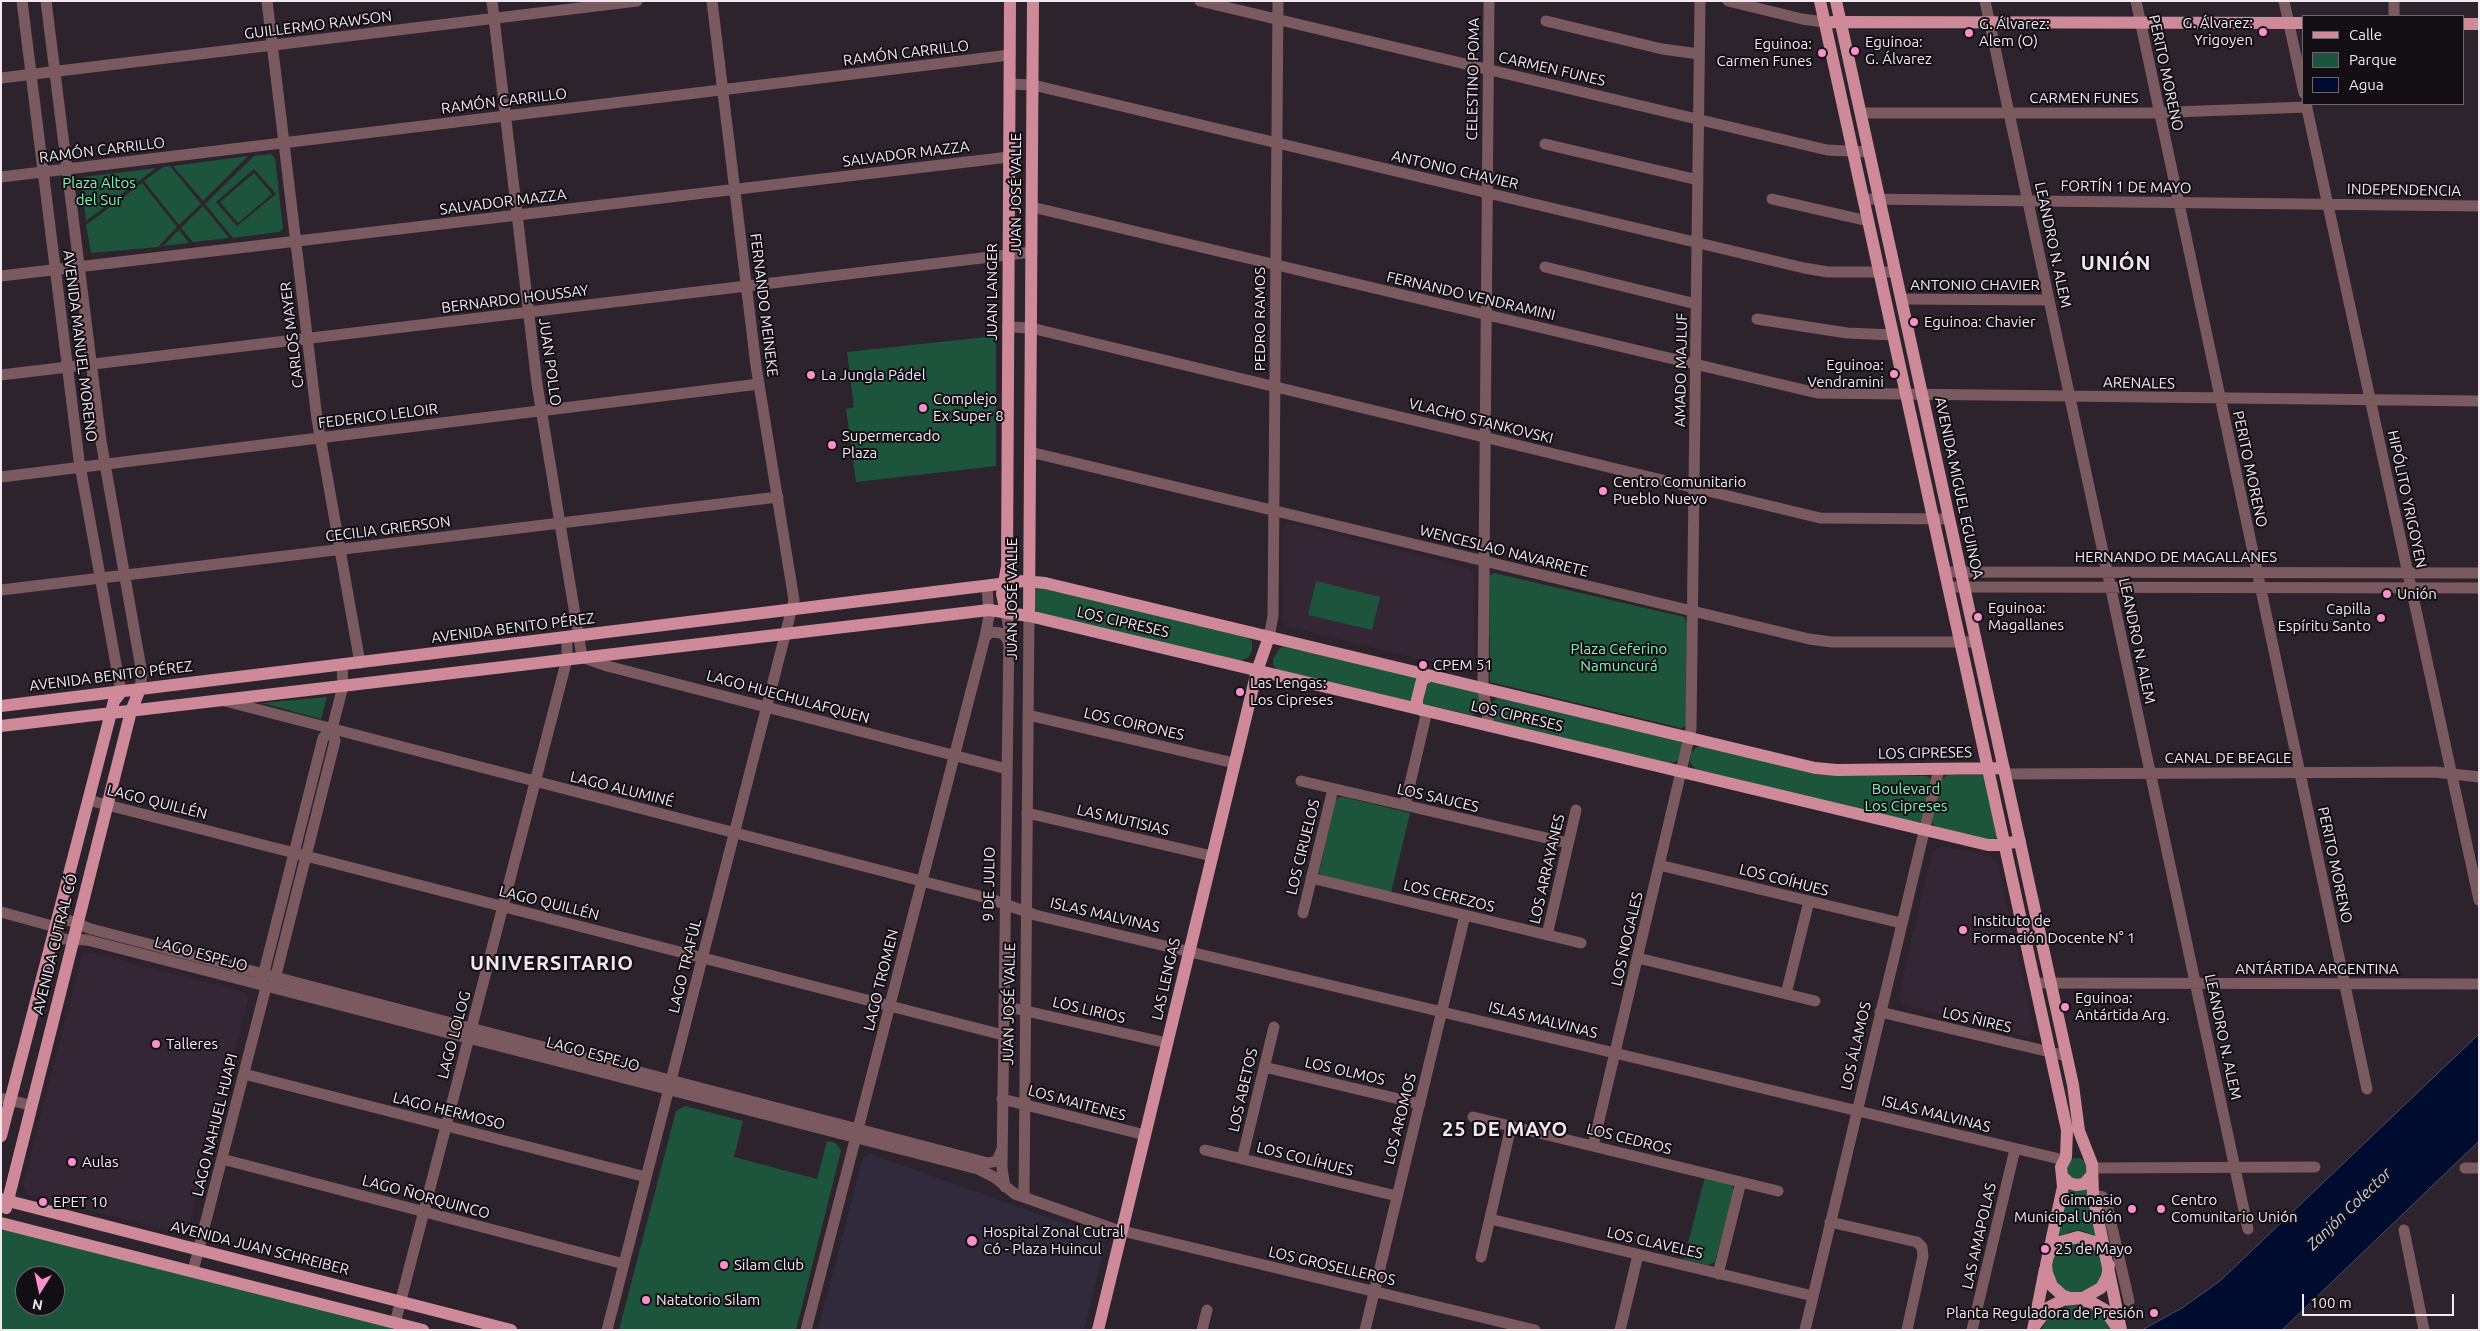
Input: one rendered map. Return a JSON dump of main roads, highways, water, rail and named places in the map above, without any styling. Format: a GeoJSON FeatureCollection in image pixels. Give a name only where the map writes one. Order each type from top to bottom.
{"type":"FeatureCollection","features":[{"type":"Feature","properties":{"kind":"main road","name":"JUAN LANGER"},"geometry":{"type":"LineString","coordinates":[[1005,583],[1007,566],[1010,1]]}},
{"type":"Feature","properties":{"kind":"main road","name":"JUAN JOSÉ VALLE"},"geometry":{"type":"LineString","coordinates":[[1028,616],[1034,1]]}},
{"type":"Feature","properties":{"kind":"main road","name":"AVENIDA MIGUEL EGUINOA"},"geometry":{"type":"LineString","coordinates":[[1820,1],[2067,1134],[2065,1159],[2061,1167],[2064,1178],[2047,1262],[2048,1278],[2052,1286],[2062,1295],[2093,1303],[2105,1310],[2120,1330]]}},
{"type":"Feature","properties":{"kind":"main road","name":"AVENIDA MIGUEL EGUINOA"},"geometry":{"type":"LineString","coordinates":[[1836,1],[2074,1085],[2078,1126],[2091,1167],[2093,1195],[2120,1330]]}},
{"type":"Feature","properties":{"kind":"main road"},"geometry":{"type":"LineString","coordinates":[[1824,22],[2302,24]]}},
{"type":"Feature","properties":{"kind":"main road"},"geometry":{"type":"LineString","coordinates":[[2465,24],[2479,24]]}},
{"type":"Feature","properties":{"kind":"main road","name":"AVENIDA BENITO PÉREZ"},"geometry":{"type":"LineString","coordinates":[[1,706],[1029,581]]}},
{"type":"Feature","properties":{"kind":"main road","name":"LOS CIPRESES"},"geometry":{"type":"LineString","coordinates":[[1029,581],[1826,770],[1988,769],[2005,771]]}},
{"type":"Feature","properties":{"kind":"main road","name":"9 DE JULIO"},"geometry":{"type":"LineString","coordinates":[[1005,583],[1002,599],[1006,612]]}},
{"type":"Feature","properties":{"kind":"main road"},"geometry":{"type":"LineString","coordinates":[[1,726],[786,633],[989,610],[1006,612]]}},
{"type":"Feature","properties":{"kind":"main road","name":"LOS CIPRESES"},"geometry":{"type":"LineString","coordinates":[[1006,612],[1992,845],[2020,841]]}},
{"type":"Feature","properties":{"kind":"main road","name":"LAS LENGAS"},"geometry":{"type":"LineString","coordinates":[[1098,1330],[1256,671],[1269,637]]}},
{"type":"Feature","properties":{"kind":"main road"},"geometry":{"type":"LineString","coordinates":[[1424,711],[1417,704],[1421,682],[1429,676]]}},
{"type":"Feature","properties":{"kind":"main road","name":"AVENIDA CUTRAL CÓ"},"geometry":{"type":"LineString","coordinates":[[3,1211],[132,709],[140,689]]}},
{"type":"Feature","properties":{"kind":"main road"},"geometry":{"type":"LineString","coordinates":[[122,692],[132,696],[132,709]]}},
{"type":"Feature","properties":{"kind":"main road","name":"AVENIDA CUTRAL CÓ"},"geometry":{"type":"LineString","coordinates":[[1,1136],[6,1100],[56,927],[115,697],[122,692]]}},
{"type":"Feature","properties":{"kind":"main road"},"geometry":{"type":"LineString","coordinates":[[2064,1178],[2072,1185],[2080,1185],[2091,1167],[2077,1153],[2065,1159]]}},
{"type":"Feature","properties":{"kind":"main road"},"geometry":{"type":"LineString","coordinates":[[3,1211],[193,1271],[423,1330]]}},
{"type":"Feature","properties":{"kind":"main road","name":"AVENIDA JUAN SCHREIBER"},"geometry":{"type":"LineString","coordinates":[[3,1211],[198,1249],[511,1330]]}},
{"type":"Feature","properties":{"kind":"main road","name":"AVENIDA MIGUEL EGUINOA"},"geometry":{"type":"LineString","coordinates":[[2047,1262],[2051,1252],[2060,1242],[2078,1237],[2091,1240],[2099,1245],[2108,1263]]}},
{"type":"Feature","properties":{"kind":"main road"},"geometry":{"type":"LineString","coordinates":[[2033,1329],[2047,1262]]}},
{"type":"Feature","properties":{"kind":"main road"},"geometry":{"type":"LineString","coordinates":[[2033,1329],[2049,1307],[2063,1300],[2091,1296],[2101,1288],[2107,1277],[2108,1263]]}},
{"type":"Feature","properties":{"kind":"water","name":"Zanjón Colector"},"geometry":{"type":"Polygon","coordinates":[[[2479,1034],[2479,1141],[2282,1330],[2142,1330],[2182,1308],[2220,1281],[2479,1034]]]}},
{"type":"Feature","properties":{"kind":"place","name":"G. Álvarez: Yrigoyen"},"geometry":{"type":"Point","coordinates":[2263,32]}},
{"type":"Feature","properties":{"kind":"place","name":"G. Álvarez: Alem (O)"},"geometry":{"type":"Point","coordinates":[1969,33]}},
{"type":"Feature","properties":{"kind":"place","name":"Eguinoa: G. Álvarez"},"geometry":{"type":"Point","coordinates":[1855,51]}},
{"type":"Feature","properties":{"kind":"place","name":"Eguinoa: Carmen Funes"},"geometry":{"type":"Point","coordinates":[1822,53]}},
{"type":"Feature","properties":{"kind":"place","name":"Eguinoa: Chavier"},"geometry":{"type":"Point","coordinates":[1914,322]}},
{"type":"Feature","properties":{"kind":"place","name":"Eguinoa: Vendramini"},"geometry":{"type":"Point","coordinates":[1894,374]}},
{"type":"Feature","properties":{"kind":"place","name":"La Jungla Pádel"},"geometry":{"type":"Point","coordinates":[811,375]}},
{"type":"Feature","properties":{"kind":"place","name":"Complejo Ex Super 8"},"geometry":{"type":"Point","coordinates":[923,408]}},
{"type":"Feature","properties":{"kind":"place","name":"Supermercado Plaza"},"geometry":{"type":"Point","coordinates":[832,445]}},
{"type":"Feature","properties":{"kind":"place","name":"Centro Comunitario Pueblo Nuevo"},"geometry":{"type":"Point","coordinates":[1603,491]}},
{"type":"Feature","properties":{"kind":"place","name":"Unión"},"geometry":{"type":"Point","coordinates":[2387,594]}},
{"type":"Feature","properties":{"kind":"place","name":"Eguinoa: Magallanes"},"geometry":{"type":"Point","coordinates":[1978,617]}},
{"type":"Feature","properties":{"kind":"place","name":"Capilla Espíritu Santo"},"geometry":{"type":"Point","coordinates":[2381,618]}},
{"type":"Feature","properties":{"kind":"place","name":"CPEM 51"},"geometry":{"type":"Point","coordinates":[1423,665]}},
{"type":"Feature","properties":{"kind":"place","name":"Las Lengas: Los Cipreses"},"geometry":{"type":"Point","coordinates":[1240,692]}},
{"type":"Feature","properties":{"kind":"place","name":"Instituto de Formación Docente N° 1"},"geometry":{"type":"Point","coordinates":[1963,930]}},
{"type":"Feature","properties":{"kind":"place","name":"Eguinoa: Antártida Arg."},"geometry":{"type":"Point","coordinates":[2065,1007]}},
{"type":"Feature","properties":{"kind":"place","name":"Talleres"},"geometry":{"type":"Point","coordinates":[156,1044]}},
{"type":"Feature","properties":{"kind":"place","name":"Aulas"},"geometry":{"type":"Point","coordinates":[72,1162]}},
{"type":"Feature","properties":{"kind":"place","name":"EPET 10"},"geometry":{"type":"Point","coordinates":[43,1202]}},
{"type":"Feature","properties":{"kind":"place","name":"Gimnasio Municipal Unión"},"geometry":{"type":"Point","coordinates":[2132,1209]}},
{"type":"Feature","properties":{"kind":"place","name":"Centro Comunitario Unión"},"geometry":{"type":"Point","coordinates":[2161,1209]}},
{"type":"Feature","properties":{"kind":"place","name":"Hospital Zonal Cutral Có - Plaza Huincul"},"geometry":{"type":"Point","coordinates":[972,1241]}},
{"type":"Feature","properties":{"kind":"place","name":"25 de Mayo"},"geometry":{"type":"Point","coordinates":[2045,1249]}},
{"type":"Feature","properties":{"kind":"place","name":"Silam Club"},"geometry":{"type":"Point","coordinates":[724,1265]}},
{"type":"Feature","properties":{"kind":"place","name":"Natatorio Silam"},"geometry":{"type":"Point","coordinates":[646,1300]}},
{"type":"Feature","properties":{"kind":"place","name":"Planta Reguladora de Presión"},"geometry":{"type":"Point","coordinates":[2154,1313]}},
{"type":"Feature","properties":{"kind":"district","name":"UNIÓN"},"geometry":{"type":"Point","coordinates":[2116,263]}},
{"type":"Feature","properties":{"kind":"district","name":"UNIVERSITARIO"},"geometry":{"type":"Point","coordinates":[552,963]}},
{"type":"Feature","properties":{"kind":"district","name":"25 DE MAYO"},"geometry":{"type":"Point","coordinates":[1505,1129]}},
{"type":"Feature","properties":{"kind":"park label","name":"Plaza Altos del Sur"},"geometry":{"type":"Point","coordinates":[99,192]}},
{"type":"Feature","properties":{"kind":"park label","name":"Plaza Ceferino Namuncurá"},"geometry":{"type":"Point","coordinates":[1619,658]}},
{"type":"Feature","properties":{"kind":"park label","name":"Boulevard Los Cipreses"},"geometry":{"type":"Point","coordinates":[1906,798]}}]}
